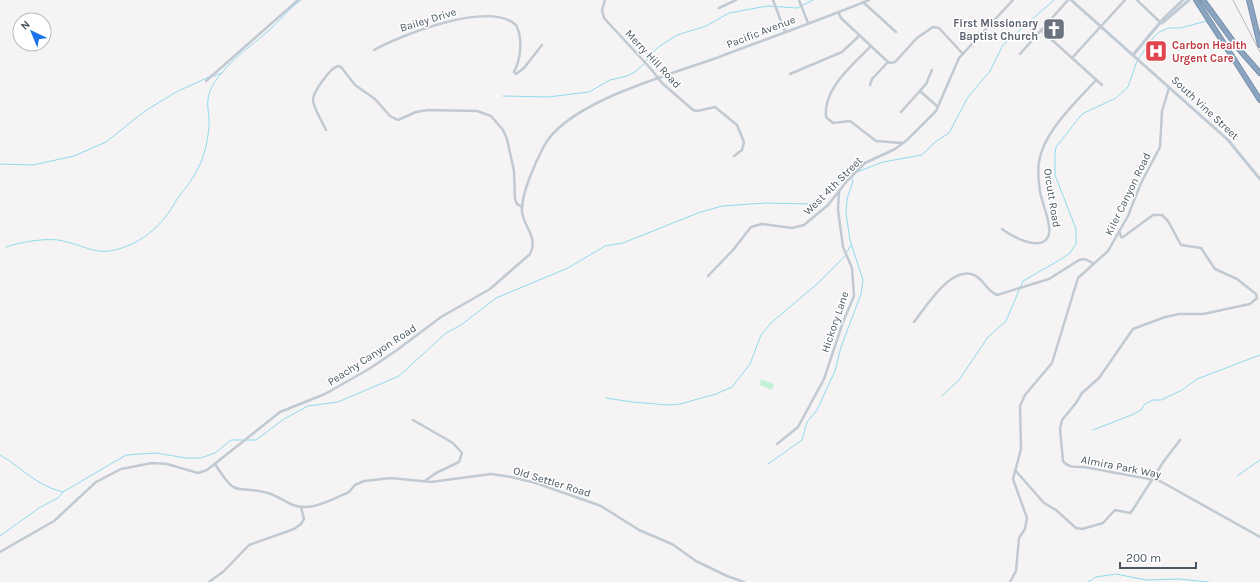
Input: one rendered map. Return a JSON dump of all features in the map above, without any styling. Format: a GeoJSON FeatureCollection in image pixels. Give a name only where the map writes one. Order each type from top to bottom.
{"type":"FeatureCollection","features":[{"type":"Feature","properties":{"kind":"highway"},"geometry":{"type":"LineString","coordinates":[[1196,0],[1260,100]]}},
{"type":"Feature","properties":{"kind":"highway"},"geometry":{"type":"LineString","coordinates":[[1203,0],[1238,48],[1260,73]]}},
{"type":"Feature","properties":{"kind":"highway"},"geometry":{"type":"LineString","coordinates":[[1249,0],[1260,45]]}},
{"type":"Feature","properties":{"kind":"street"},"geometry":{"type":"LineString","coordinates":[[206,81],[298,0]]}},
{"type":"Feature","properties":{"kind":"street","name":"Merry Hill Road"},"geometry":{"type":"LineString","coordinates":[[604,0],[602,10],[604,18],[645,62],[662,83],[693,110],[697,111],[715,107],[733,121],[741,132],[744,142],[742,150],[734,156]]}},
{"type":"Feature","properties":{"kind":"street"},"geometry":{"type":"LineString","coordinates":[[719,8],[736,0]]}},
{"type":"Feature","properties":{"kind":"street"},"geometry":{"type":"LineString","coordinates":[[773,0],[785,32]]}},
{"type":"Feature","properties":{"kind":"street"},"geometry":{"type":"LineString","coordinates":[[799,0],[808,23]]}},
{"type":"Feature","properties":{"kind":"street","name":"Pacific Avenue"},"geometry":{"type":"LineString","coordinates":[[659,78],[869,0]]}},
{"type":"Feature","properties":{"kind":"street","name":"West 4th Street"},"geometry":{"type":"LineString","coordinates":[[708,276],[733,250],[751,227],[762,224],[792,228],[801,227],[828,205],[852,175],[867,162],[903,144],[938,107],[955,65],[1013,0]]}},
{"type":"Feature","properties":{"kind":"street"},"geometry":{"type":"LineString","coordinates":[[1020,54],[1070,0]]}},
{"type":"Feature","properties":{"kind":"street","name":"South Vine Street"},"geometry":{"type":"LineString","coordinates":[[1070,0],[1228,140],[1260,179]]}},
{"type":"Feature","properties":{"kind":"street"},"geometry":{"type":"LineString","coordinates":[[1072,58],[1125,0]]}},
{"type":"Feature","properties":{"kind":"street"},"geometry":{"type":"LineString","coordinates":[[1137,0],[1162,23]]}},
{"type":"Feature","properties":{"kind":"street"},"geometry":{"type":"LineString","coordinates":[[1133,55],[1183,0]]}},
{"type":"Feature","properties":{"kind":"street"},"geometry":{"type":"LineString","coordinates":[[1162,23],[1189,0]]}},
{"type":"Feature","properties":{"kind":"street"},"geometry":{"type":"LineString","coordinates":[[863,2],[896,32]]}},
{"type":"Feature","properties":{"kind":"street"},"geometry":{"type":"LineString","coordinates":[[838,12],[841,18],[890,63],[895,62],[917,38],[932,26],[939,28],[964,54]]}},
{"type":"Feature","properties":{"kind":"street","name":"Bailey Drive"},"geometry":{"type":"LineString","coordinates":[[374,50],[400,36],[449,21],[473,17],[502,18],[516,25],[520,39],[518,63],[514,72],[516,74],[524,68],[542,45]]}},
{"type":"Feature","properties":{"kind":"street"},"geometry":{"type":"LineString","coordinates":[[1041,30],[1102,85]]}},
{"type":"Feature","properties":{"kind":"street"},"geometry":{"type":"LineString","coordinates":[[790,74],[842,52],[860,35]]}},
{"type":"Feature","properties":{"kind":"street"},"geometry":{"type":"LineString","coordinates":[[871,46],[833,89],[828,99],[826,117],[828,120],[836,123],[850,121],[876,141],[903,144]]}},
{"type":"Feature","properties":{"kind":"street"},"geometry":{"type":"LineString","coordinates":[[870,85],[872,79],[888,62]]}},
{"type":"Feature","properties":{"kind":"street"},"geometry":{"type":"LineString","coordinates":[[326,130],[313,97],[331,70],[338,66],[341,67],[355,85],[375,99],[390,116],[398,120],[416,112],[428,110],[482,112],[490,116],[506,136],[514,172],[515,199],[517,204],[522,207]]}},
{"type":"Feature","properties":{"kind":"street"},"geometry":{"type":"LineString","coordinates":[[901,112],[920,91],[928,80],[932,70]]}},
{"type":"Feature","properties":{"kind":"street","name":"Peachy Canyon Road"},"geometry":{"type":"LineString","coordinates":[[0,552],[54,521],[96,482],[116,471],[152,463],[167,464],[198,473],[207,470],[241,441],[280,412],[325,394],[369,369],[441,317],[501,280],[532,250],[533,238],[522,216],[522,207],[525,192],[544,145],[555,132],[593,104],[659,78]]}},
{"type":"Feature","properties":{"kind":"street","name":"Orcutt Road"},"geometry":{"type":"LineString","coordinates":[[1002,229],[1018,239],[1028,242],[1042,242],[1048,238],[1050,230],[1039,181],[1038,168],[1040,153],[1059,122],[1096,80]]}},
{"type":"Feature","properties":{"kind":"street","name":"Kiler Canyon Road"},"geometry":{"type":"LineString","coordinates":[[1010,582],[1016,571],[1019,538],[1025,529],[1027,518],[1024,506],[1013,484],[1020,449],[1019,414],[1021,401],[1051,364],[1061,337],[1075,283],[1093,263],[1108,251],[1120,233],[1141,183],[1160,147],[1162,111],[1169,87]]}},
{"type":"Feature","properties":{"kind":"street"},"geometry":{"type":"LineString","coordinates":[[920,91],[938,107]]}},
{"type":"Feature","properties":{"kind":"street","name":"Hickory Lane"},"geometry":{"type":"LineString","coordinates":[[777,444],[798,427],[828,371],[843,322],[854,296],[852,268],[844,254],[839,218],[840,191]]}},
{"type":"Feature","properties":{"kind":"street","name":"Almira Park Way"},"geometry":{"type":"LineString","coordinates":[[1120,233],[1121,237],[1124,237],[1153,216],[1162,215],[1168,220],[1181,245],[1201,248],[1215,269],[1237,279],[1256,294],[1257,298],[1250,304],[1203,314],[1179,314],[1165,317],[1132,329],[1099,378],[1082,393],[1076,404],[1062,420],[1060,429],[1062,460],[1064,463],[1073,467],[1084,467],[1160,481],[1260,537]]}},
{"type":"Feature","properties":{"kind":"street"},"geometry":{"type":"LineString","coordinates":[[914,322],[948,280],[962,273],[973,274],[981,280],[992,293],[997,294],[1021,288],[1055,276],[1079,260],[1085,259],[1093,263]]}},
{"type":"Feature","properties":{"kind":"street"},"geometry":{"type":"LineString","coordinates":[[413,420],[453,443],[462,454],[459,462],[436,473],[425,482]]}},
{"type":"Feature","properties":{"kind":"street"},"geometry":{"type":"LineString","coordinates":[[1015,470],[1044,503],[1056,510],[1073,527],[1079,529],[1103,523],[1115,510],[1130,513],[1151,480],[1180,440]]}},
{"type":"Feature","properties":{"kind":"street"},"geometry":{"type":"LineString","coordinates":[[209,582],[224,571],[249,545],[298,527],[304,519],[301,507],[266,493],[235,489],[227,482],[215,464]]}},
{"type":"Feature","properties":{"kind":"street","name":"Old Settler Road"},"geometry":{"type":"LineString","coordinates":[[301,507],[316,505],[335,498],[349,492],[355,486],[364,481],[391,478],[425,482],[491,474],[511,477],[536,483],[601,506],[639,530],[672,544],[706,566],[744,582]]}},
{"type":"Feature","properties":{"kind":"green space"},"geometry":{"type":"Polygon","coordinates":[[[761,379],[774,384],[772,390],[760,385],[761,379]]]}},
{"type":"Feature","properties":{"kind":"waterway"},"geometry":{"type":"LineString","coordinates":[[6,247],[19,243],[57,240],[94,250],[109,251],[133,244],[149,234],[169,213],[178,197],[187,187],[197,171],[204,155],[209,127],[209,96],[214,83],[220,74],[235,59],[301,0]]}},
{"type":"Feature","properties":{"kind":"waterway"},"geometry":{"type":"LineString","coordinates":[[646,61],[657,48],[677,35],[706,26],[729,13],[767,6],[797,8],[813,0]]}},
{"type":"Feature","properties":{"kind":"waterway"},"geometry":{"type":"LineString","coordinates":[[857,172],[883,162],[922,155],[935,142],[949,133],[968,97],[990,71],[1003,45],[1054,0]]}},
{"type":"Feature","properties":{"kind":"waterway"},"geometry":{"type":"LineString","coordinates":[[1139,58],[1159,32],[1169,28],[1181,28],[1206,21],[1211,27]]}},
{"type":"Feature","properties":{"kind":"waterway"},"geometry":{"type":"LineString","coordinates":[[942,396],[959,380],[988,337],[1006,321],[1023,281],[1063,258],[1070,253],[1076,244],[1076,229],[1055,175],[1056,147],[1082,114],[1116,98],[1128,87],[1137,61]]}},
{"type":"Feature","properties":{"kind":"waterway"},"geometry":{"type":"LineString","coordinates":[[503,96],[548,97],[589,92],[610,80],[627,76],[635,72],[644,64]]}},
{"type":"Feature","properties":{"kind":"waterway"},"geometry":{"type":"LineString","coordinates":[[214,76],[222,73]]}},
{"type":"Feature","properties":{"kind":"waterway"},"geometry":{"type":"LineString","coordinates":[[0,164],[33,165],[74,156],[106,142],[145,111],[176,92],[209,77]]}},
{"type":"Feature","properties":{"kind":"waterway"},"geometry":{"type":"LineString","coordinates":[[246,440],[256,440],[284,419],[308,406],[338,402],[399,376],[446,333],[461,325],[496,298],[568,268],[605,246],[623,243],[698,213],[722,206],[766,203],[811,204],[849,174],[853,173]]}},
{"type":"Feature","properties":{"kind":"waterway"},"geometry":{"type":"LineString","coordinates":[[768,464],[802,440],[807,422],[817,410],[835,371],[841,347],[861,294],[863,280],[850,240],[846,213],[847,199],[853,181],[850,174]]}},
{"type":"Feature","properties":{"kind":"waterway"},"geometry":{"type":"LineString","coordinates":[[847,252],[851,245]]}},
{"type":"Feature","properties":{"kind":"waterway"},"geometry":{"type":"LineString","coordinates":[[606,398],[668,405],[680,404],[716,394],[732,387],[750,364],[761,335],[772,322],[817,284],[846,255]]}},
{"type":"Feature","properties":{"kind":"waterway"},"geometry":{"type":"LineString","coordinates":[[1093,430],[1134,414],[1141,410],[1145,404],[1153,400],[1161,400],[1182,390],[1197,379],[1260,355]]}},
{"type":"Feature","properties":{"kind":"waterway"},"geometry":{"type":"LineString","coordinates":[[0,536],[39,508],[58,498],[63,492],[126,455],[156,453],[186,458],[201,458],[215,453],[231,440],[243,440]]}},
{"type":"Feature","properties":{"kind":"waterway"},"geometry":{"type":"LineString","coordinates":[[0,455],[37,481],[63,492]]}},
{"type":"Feature","properties":{"kind":"waterway"},"geometry":{"type":"LineString","coordinates":[[1237,476],[1260,460]]}},
{"type":"Feature","properties":{"kind":"waterway"},"geometry":{"type":"LineString","coordinates":[[1088,582],[1096,577],[1116,574],[1146,580],[1179,579],[1209,582]]}},
{"type":"Feature","properties":{"kind":"railway"},"geometry":{"type":"LineString","coordinates":[[1233,0],[1260,52]]}},
{"type":"Feature","properties":{"kind":"place","name":"First Missionary Baptist Church"},"geometry":{"type":"Point","coordinates":[1054,29]}},
{"type":"Feature","properties":{"kind":"place","name":"Carbon Health Urgent Care"},"geometry":{"type":"Point","coordinates":[1156,51]}}]}
